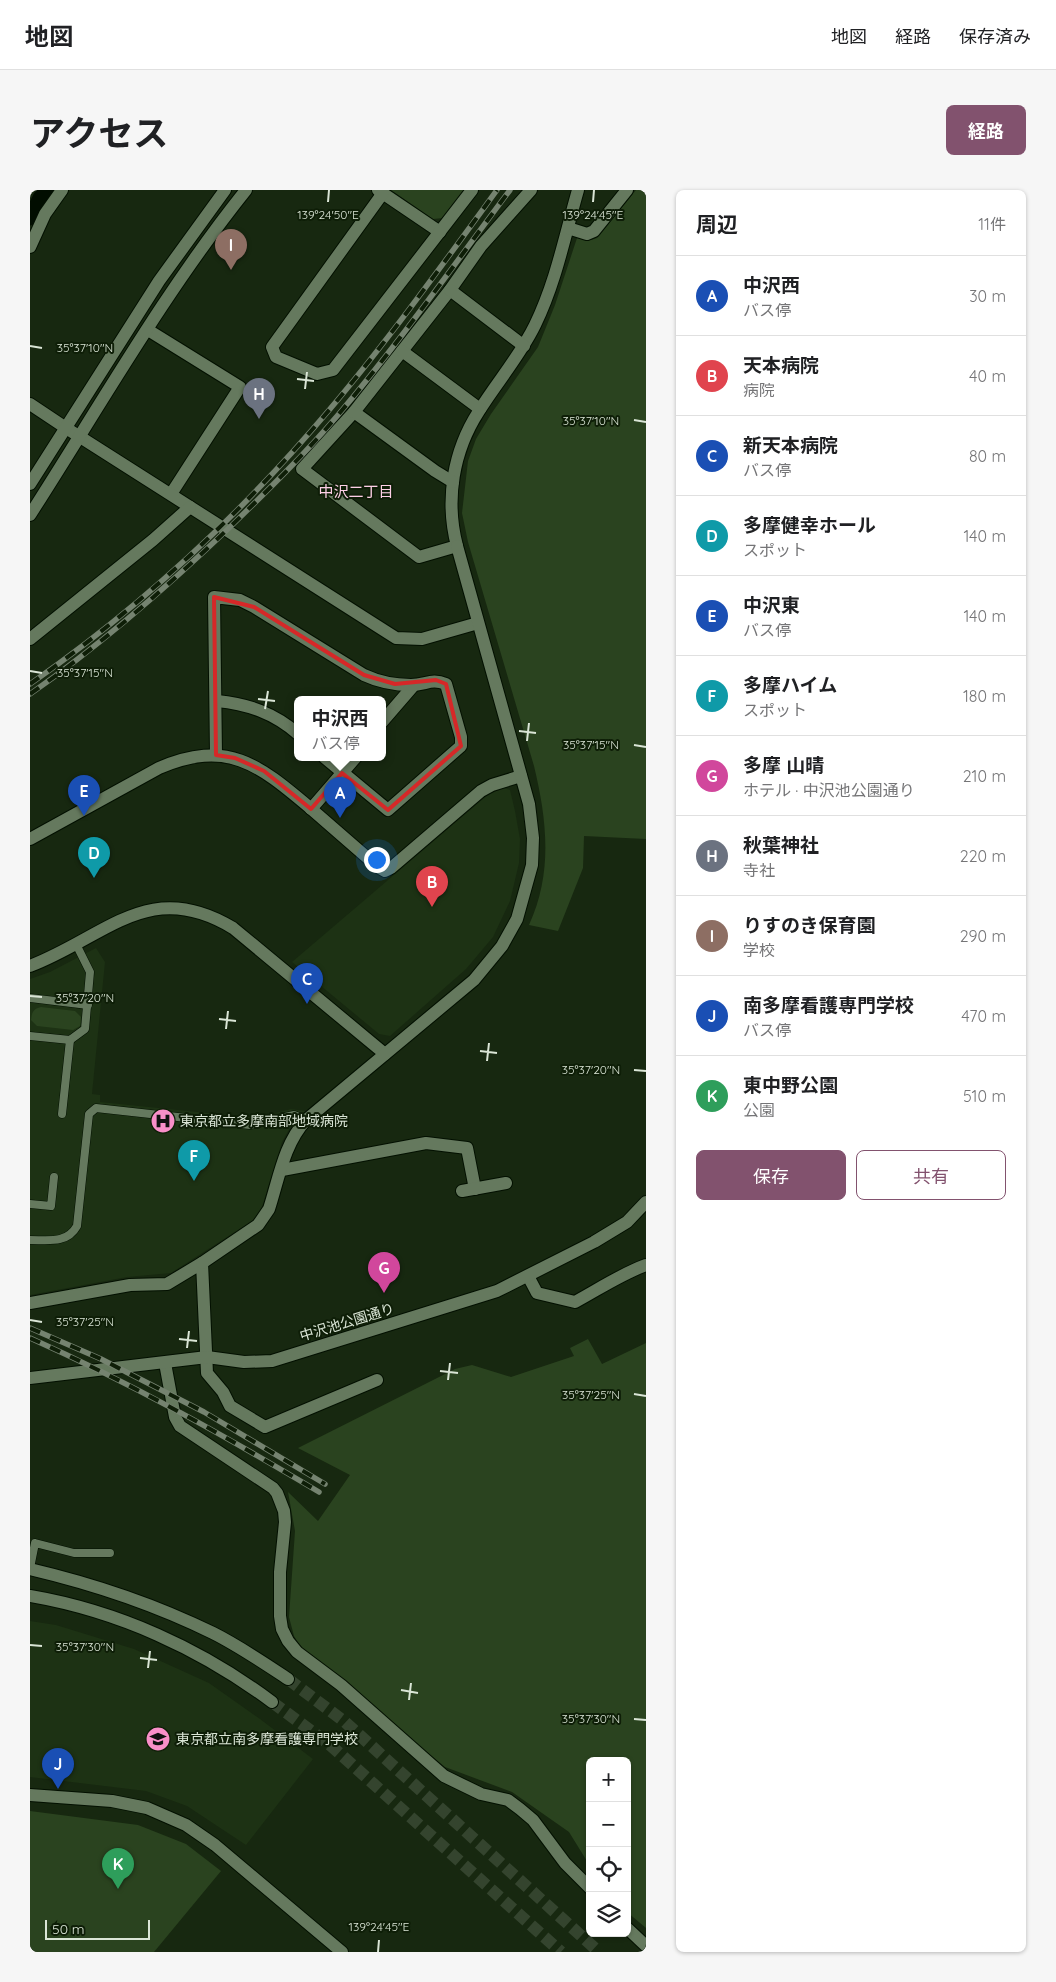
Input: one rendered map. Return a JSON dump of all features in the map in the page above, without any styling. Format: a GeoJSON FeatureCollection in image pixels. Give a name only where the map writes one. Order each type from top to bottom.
{"type":"FeatureCollection","features":[{"type":"Feature","properties":{"kind":"street"},"geometry":{"type":"LineString","coordinates":[[30,246],[46,214],[62,190]]}},
{"type":"Feature","properties":{"kind":"street"},"geometry":{"type":"LineString","coordinates":[[30,484],[159,281],[225,190]]}},
{"type":"Feature","properties":{"kind":"street"},"geometry":{"type":"LineString","coordinates":[[30,515],[191,263],[246,190]]}},
{"type":"Feature","properties":{"kind":"street"},"geometry":{"type":"LineString","coordinates":[[440,232],[381,191],[272,347],[276,357],[317,374],[333,370],[440,232],[472,190]]}},
{"type":"Feature","properties":{"kind":"street"},"geometry":{"type":"LineString","coordinates":[[457,546],[419,557],[302,469],[354,412],[450,290],[481,246],[531,190]]}},
{"type":"Feature","properties":{"kind":"street"},"geometry":{"type":"LineString","coordinates":[[30,1303],[130,1285],[167,1284],[258,1225],[264,1218],[295,1132],[306,1120],[474,980],[502,946],[518,919],[532,865],[533,838],[529,804],[457,546],[452,514],[453,482],[457,457],[465,435],[480,409],[524,346],[542,309],[578,190]]}},
{"type":"Feature","properties":{"kind":"street"},"geometry":{"type":"LineString","coordinates":[[568,228],[588,234],[594,231],[627,190]]}},
{"type":"Feature","properties":{"kind":"street"},"geometry":{"type":"LineString","coordinates":[[450,290],[524,346]]}},
{"type":"Feature","properties":{"kind":"street"},"geometry":{"type":"LineString","coordinates":[[148,330],[240,387],[171,494]]}},
{"type":"Feature","properties":{"kind":"street"},"geometry":{"type":"LineString","coordinates":[[402,351],[480,409]]}},
{"type":"Feature","properties":{"kind":"street"},"geometry":{"type":"LineString","coordinates":[[30,404],[396,638],[422,639],[478,623]]}},
{"type":"Feature","properties":{"kind":"street"},"geometry":{"type":"LineString","coordinates":[[354,412],[453,482]]}},
{"type":"Feature","properties":{"kind":"street"},"geometry":{"type":"LineString","coordinates":[[30,639],[190,507]]}},
{"type":"Feature","properties":{"kind":"street"},"geometry":{"type":"LineString","coordinates":[[216,755],[217,701],[214,597],[240,600],[254,606],[364,676],[378,681],[414,685],[436,680],[446,684],[461,737],[461,746],[388,810],[328,761]]}},
{"type":"Feature","properties":{"kind":"street"},"geometry":{"type":"LineString","coordinates":[[386,717],[414,685]]}},
{"type":"Feature","properties":{"kind":"street"},"geometry":{"type":"LineString","coordinates":[[217,701],[240,704],[266,712],[294,731]]}},
{"type":"Feature","properties":{"kind":"street"},"geometry":{"type":"LineString","coordinates":[[30,839],[175,760],[192,756],[216,755],[236,758],[264,771],[311,809],[378,868],[385,871],[481,792],[492,785],[521,776]]}},
{"type":"Feature","properties":{"kind":"street"},"geometry":{"type":"LineString","coordinates":[[311,809],[352,761]]}},
{"type":"Feature","properties":{"kind":"street"},"geometry":{"type":"LineString","coordinates":[[30,966],[112,924],[145,910],[176,907],[188,909],[216,918],[233,928],[385,1054]]}},
{"type":"Feature","properties":{"kind":"street"},"geometry":{"type":"LineString","coordinates":[[282,1170],[426,1143],[467,1148],[469,1190],[506,1183]]}},
{"type":"Feature","properties":{"kind":"street","name":"中沢池公園通り"},"geometry":{"type":"LineString","coordinates":[[30,1378],[207,1357],[244,1362],[272,1361],[497,1291],[594,1242],[627,1222],[646,1202]]}},
{"type":"Feature","properties":{"kind":"street"},"geometry":{"type":"LineString","coordinates":[[202,1263],[207,1373],[223,1392],[230,1406],[265,1427],[377,1380]]}},
{"type":"Feature","properties":{"kind":"street"},"geometry":{"type":"LineString","coordinates":[[528,1276],[537,1292],[575,1302],[614,1281],[626,1272],[646,1265]]}},
{"type":"Feature","properties":{"kind":"street"},"geometry":{"type":"LineString","coordinates":[[165,1363],[175,1417],[180,1426],[273,1488],[280,1499],[285,1522],[280,1572],[280,1616],[282,1629],[297,1652],[341,1685],[444,1776],[481,1794],[508,1800],[520,1809],[533,1820],[565,1863],[586,1884]]}},
{"type":"Feature","properties":{"kind":"street"},"geometry":{"type":"LineString","coordinates":[[30,1568],[82,1581],[168,1612],[214,1633],[288,1679]]}},
{"type":"Feature","properties":{"kind":"street"},"geometry":{"type":"LineString","coordinates":[[30,1596],[74,1605],[166,1639],[225,1670],[272,1702]]}},
{"type":"Feature","properties":{"kind":"street"},"geometry":{"type":"LineString","coordinates":[[30,1795],[112,1801],[139,1806],[186,1825],[215,1844],[342,1952]]}},
{"type":"Feature","properties":{"kind":"street"},"geometry":{"type":"LineString","coordinates":[[631,1932],[646,1946]]}},
{"type":"Feature","properties":{"kind":"lane"},"geometry":{"type":"LineString","coordinates":[[30,1036],[70,1040],[85,1029],[90,972],[76,944]]}},
{"type":"Feature","properties":{"kind":"lane"},"geometry":{"type":"LineString","coordinates":[[30,998],[88,1004]]}},
{"type":"Feature","properties":{"kind":"lane"},"geometry":{"type":"LineString","coordinates":[[62,1114],[70,1040]]}},
{"type":"Feature","properties":{"kind":"lane"},"geometry":{"type":"LineString","coordinates":[[30,1240],[64,1240],[73,1234],[77,1226],[89,1114],[96,1108],[250,1125],[294,1115],[306,1120]]}},
{"type":"Feature","properties":{"kind":"lane"},"geometry":{"type":"LineString","coordinates":[[30,1204],[51,1206],[54,1177]]}},
{"type":"Feature","properties":{"kind":"lane"},"geometry":{"type":"LineString","coordinates":[[30,1568],[35,1543],[74,1554],[110,1553]]}},
{"type":"Feature","properties":{"kind":"highlighted area"},"geometry":{"type":"Polygon","coordinates":[[[214,597],[254,607],[364,675],[395,684],[436,680],[446,684],[461,746],[388,810],[342,773],[311,809],[264,771],[235,758],[216,755],[214,597]]]}},
{"type":"Feature","properties":{"kind":"shaded area"},"geometry":{"type":"Polygon","coordinates":[[[391,190],[465,190],[443,218],[433,219],[391,190]]]}},
{"type":"Feature","properties":{"kind":"shaded area"},"geometry":{"type":"Polygon","coordinates":[[[636,190],[646,190],[646,839],[584,836],[583,868],[558,931],[529,925],[537,905],[545,866],[544,826],[539,786],[468,542],[462,513],[468,461],[476,439],[491,414],[538,347],[555,305],[577,238],[591,240],[597,238],[636,190]]]}},
{"type":"Feature","properties":{"kind":"shaded area"},"geometry":{"type":"Polygon","coordinates":[[[504,788],[510,790],[515,811],[520,839],[519,863],[510,901],[493,937],[466,969],[390,1036],[379,1034],[292,962],[483,799],[491,793],[504,788]]]}},
{"type":"Feature","properties":{"kind":"shaded area","name":"東京都立多摩南部地域病院"},"geometry":{"type":"Polygon","coordinates":[[[96,948],[105,962],[92,1094],[100,1095],[100,1102],[257,1118],[291,1109],[305,1111],[292,1124],[282,1142],[259,1215],[252,1221],[171,1273],[127,1277],[30,1295],[30,979],[50,972],[96,948]]]}},
{"type":"Feature","properties":{"kind":"shaded area"},"geometry":{"type":"Polygon","coordinates":[[[41,1007],[75,1011],[81,1017],[80,1026],[73,1030],[37,1026],[31,1020],[32,1015],[33,1011],[41,1007]]]}},
{"type":"Feature","properties":{"kind":"shaded area"},"geometry":{"type":"Polygon","coordinates":[[[588,1339],[602,1364],[646,1343],[646,1928],[631,1915],[631,1757],[586,1757],[586,1860],[569,1832],[512,1792],[445,1767],[303,1651],[294,1636],[289,1617],[295,1531],[288,1492],[318,1521],[350,1475],[298,1448],[455,1369],[472,1365],[511,1377],[574,1356],[570,1348],[588,1339]]]}},
{"type":"Feature","properties":{"kind":"shaded area","name":"東京都立南多摩看護専門学校"},"geometry":{"type":"Polygon","coordinates":[[[30,1621],[56,1625],[134,1649],[209,1683],[313,1759],[246,1845],[187,1806],[146,1791],[30,1777],[30,1621]]]}},
{"type":"Feature","properties":{"kind":"shaded area"},"geometry":{"type":"Polygon","coordinates":[[[30,1811],[138,1825],[186,1844],[221,1871],[154,1952],[30,1952],[30,1811]]]}},
{"type":"Feature","properties":{"kind":"waterway"},"geometry":{"type":"LineString","coordinates":[[30,218],[40,198],[47,190]]}},
{"type":"Feature","properties":{"kind":"tunnel"},"geometry":{"type":"LineString","coordinates":[[288,1679],[345,1722],[599,1952]]}},
{"type":"Feature","properties":{"kind":"tunnel"},"geometry":{"type":"LineString","coordinates":[[272,1702],[329,1744],[561,1952]]}},
{"type":"Feature","properties":{"kind":"railway"},"geometry":{"type":"LineString","coordinates":[[30,684],[111,623],[151,590],[262,485],[330,409],[373,356],[497,190]]}},
{"type":"Feature","properties":{"kind":"railway"},"geometry":{"type":"LineString","coordinates":[[30,694],[83,655],[158,593],[230,527],[299,459],[383,360],[510,190]]}},
{"type":"Feature","properties":{"kind":"railway"},"geometry":{"type":"LineString","coordinates":[[30,1328],[101,1359],[204,1412],[325,1484]]}},
{"type":"Feature","properties":{"kind":"railway"},"geometry":{"type":"LineString","coordinates":[[30,1338],[105,1373],[177,1411],[319,1492]]}},
{"type":"Feature","properties":{"kind":"place","name":"りすのき保育園"},"geometry":{"type":"Point","coordinates":[231,270]}},
{"type":"Feature","properties":{"kind":"place","name":"秋葉神社"},"geometry":{"type":"Point","coordinates":[259,419]}},
{"type":"Feature","properties":{"kind":"place","name":"中沢東"},"geometry":{"type":"Point","coordinates":[84,816]}},
{"type":"Feature","properties":{"kind":"place","name":"中沢西"},"geometry":{"type":"Point","coordinates":[340,818]}},
{"type":"Feature","properties":{"kind":"place","name":"多摩健幸ホール"},"geometry":{"type":"Point","coordinates":[94,878]}},
{"type":"Feature","properties":{"kind":"place","name":"天本病院"},"geometry":{"type":"Point","coordinates":[432,907]}},
{"type":"Feature","properties":{"kind":"place","name":"新天本病院"},"geometry":{"type":"Point","coordinates":[307,1004]}},
{"type":"Feature","properties":{"kind":"place","name":"東京都立多摩南部地域病院"},"geometry":{"type":"Point","coordinates":[163,1121]}},
{"type":"Feature","properties":{"kind":"place","name":"多摩ハイム"},"geometry":{"type":"Point","coordinates":[194,1181]}},
{"type":"Feature","properties":{"kind":"place","name":"多摩 山晴"},"geometry":{"type":"Point","coordinates":[384,1293]}},
{"type":"Feature","properties":{"kind":"place","name":"東京都立南多摩看護専門学校"},"geometry":{"type":"Point","coordinates":[158,1739]}},
{"type":"Feature","properties":{"kind":"place","name":"南多摩看護専門学校"},"geometry":{"type":"Point","coordinates":[58,1789]}},
{"type":"Feature","properties":{"kind":"place","name":"東中野公園"},"geometry":{"type":"Point","coordinates":[118,1889]}},
{"type":"Feature","properties":{"kind":"district","name":"中沢二丁目"},"geometry":{"type":"Point","coordinates":[356,491]}}]}
